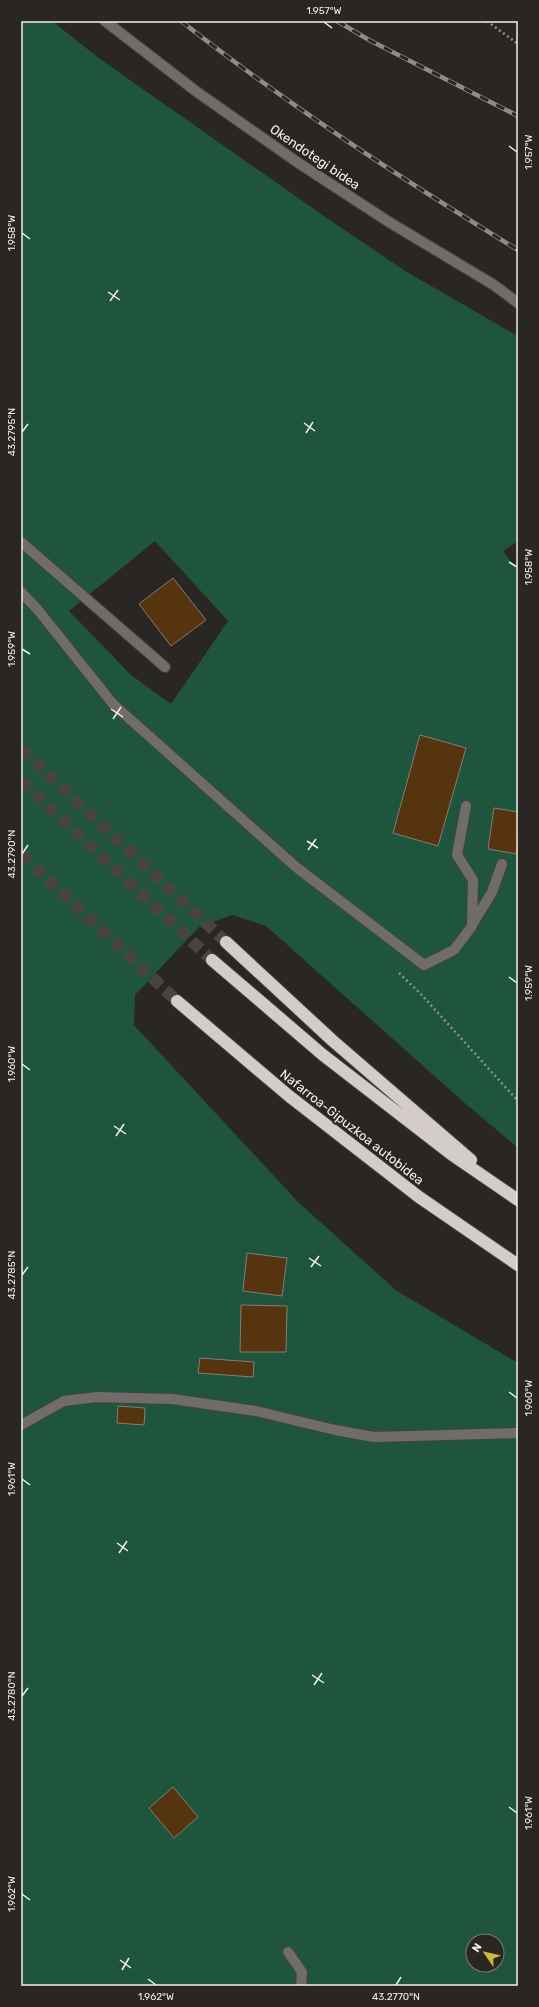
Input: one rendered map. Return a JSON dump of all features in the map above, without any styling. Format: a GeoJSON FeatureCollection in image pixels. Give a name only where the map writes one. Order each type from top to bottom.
{"type":"FeatureCollection","features":[{"type":"Feature","properties":{"kind":"highway"},"geometry":{"type":"LineString","coordinates":[[226,942],[333,1041],[514,1197]]}},
{"type":"Feature","properties":{"kind":"highway"},"geometry":{"type":"LineString","coordinates":[[212,960],[323,1055],[451,1154],[514,1197]]}},
{"type":"Feature","properties":{"kind":"highway","name":"Nafarroa-Gipuzkoa autobidea"},"geometry":{"type":"LineString","coordinates":[[177,1001],[289,1096],[406,1187],[518,1265]]}},
{"type":"Feature","properties":{"kind":"street","name":"Okendotegi bidea"},"geometry":{"type":"LineString","coordinates":[[105,21],[197,92],[297,162],[389,222],[494,285],[518,303]]}},
{"type":"Feature","properties":{"kind":"street"},"geometry":{"type":"LineString","coordinates":[[21,542],[165,667]]}},
{"type":"Feature","properties":{"kind":"street"},"geometry":{"type":"LineString","coordinates":[[21,592],[38,610],[118,709],[308,877],[424,965],[454,950],[472,926],[492,892],[502,864]]}},
{"type":"Feature","properties":{"kind":"street"},"geometry":{"type":"LineString","coordinates":[[466,806],[457,855],[473,880],[472,926]]}},
{"type":"Feature","properties":{"kind":"street"},"geometry":{"type":"LineString","coordinates":[[21,1425],[64,1401],[104,1397],[172,1399],[256,1411],[335,1430],[374,1437],[518,1433]]}},
{"type":"Feature","properties":{"kind":"street"},"geometry":{"type":"LineString","coordinates":[[288,1952],[302,1972],[301,1986]]}},
{"type":"Feature","properties":{"kind":"path"},"geometry":{"type":"LineString","coordinates":[[487,21],[518,44]]}},
{"type":"Feature","properties":{"kind":"path"},"geometry":{"type":"LineString","coordinates":[[396,971],[419,992],[518,1101]]}},
{"type":"Feature","properties":{"kind":"green space"},"geometry":{"type":"Polygon","coordinates":[[[21,21],[52,21],[100,59],[405,271],[518,336],[518,541],[503,551],[518,571],[518,1148],[467,1105],[266,926],[232,915],[199,927],[135,995],[134,1025],[298,1202],[397,1291],[518,1363],[518,1986],[21,1986],[21,21]],[[155,541],[69,611],[131,675],[171,704],[228,621],[155,541]]]}},
{"type":"Feature","properties":{"kind":"building"},"geometry":{"type":"Polygon","coordinates":[[[173,578],[206,620],[171,646],[139,604],[173,578]]]}},
{"type":"Feature","properties":{"kind":"building"},"geometry":{"type":"Polygon","coordinates":[[[420,735],[466,748],[438,846],[393,833],[420,735]]]}},
{"type":"Feature","properties":{"kind":"building"},"geometry":{"type":"Polygon","coordinates":[[[494,808],[518,812],[517,854],[488,849],[494,808]]]}},
{"type":"Feature","properties":{"kind":"building"},"geometry":{"type":"Polygon","coordinates":[[[247,1253],[287,1258],[282,1296],[243,1291],[247,1253]]]}},
{"type":"Feature","properties":{"kind":"building"},"geometry":{"type":"Polygon","coordinates":[[[241,1305],[287,1306],[286,1352],[240,1352],[241,1305]]]}},
{"type":"Feature","properties":{"kind":"building"},"geometry":{"type":"Polygon","coordinates":[[[200,1358],[254,1362],[253,1377],[198,1373],[200,1358]]]}},
{"type":"Feature","properties":{"kind":"building"},"geometry":{"type":"Polygon","coordinates":[[[118,1406],[145,1408],[144,1425],[117,1423],[118,1406]]]}},
{"type":"Feature","properties":{"kind":"building"},"geometry":{"type":"Polygon","coordinates":[[[173,1787],[198,1817],[174,1838],[149,1808],[173,1787]]]}},
{"type":"Feature","properties":{"kind":"tunnel"},"geometry":{"type":"LineString","coordinates":[[21,749],[226,942]]}},
{"type":"Feature","properties":{"kind":"tunnel"},"geometry":{"type":"LineString","coordinates":[[21,781],[212,960]]}},
{"type":"Feature","properties":{"kind":"tunnel"},"geometry":{"type":"LineString","coordinates":[[21,854],[177,1001]]}},
{"type":"Feature","properties":{"kind":"railway"},"geometry":{"type":"LineString","coordinates":[[181,21],[304,112],[431,196],[518,250]]}},
{"type":"Feature","properties":{"kind":"railway"},"geometry":{"type":"LineString","coordinates":[[337,21],[369,40],[518,116]]}}]}
